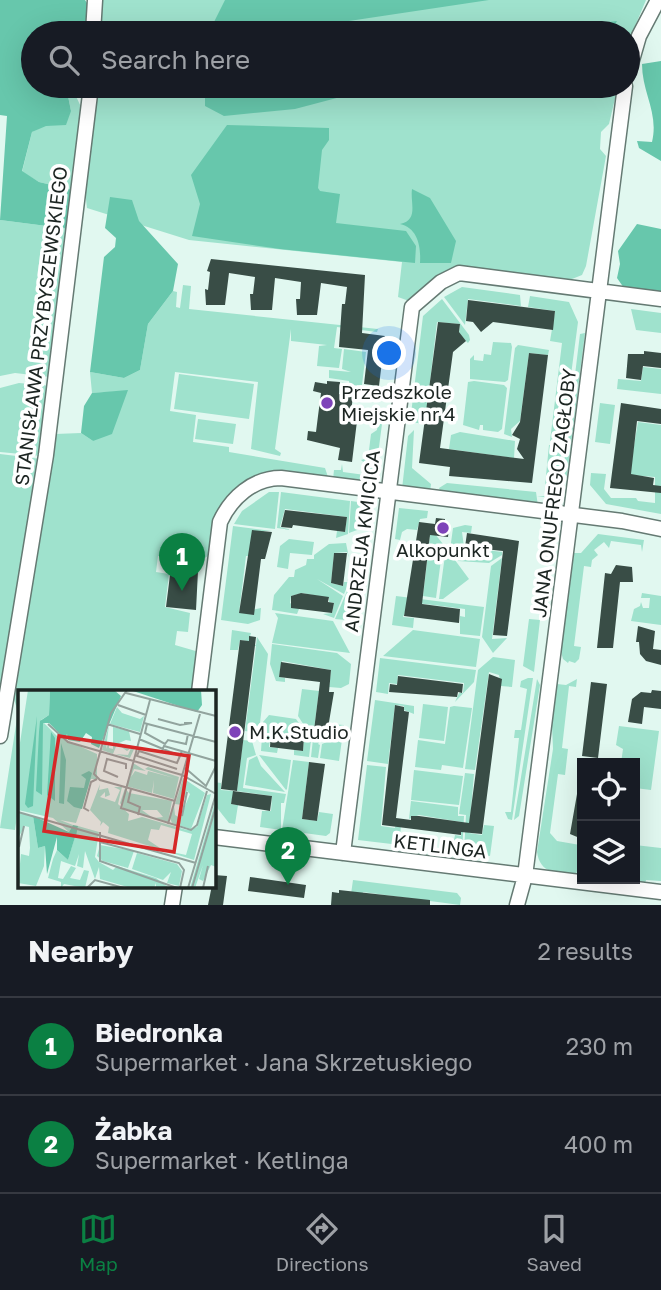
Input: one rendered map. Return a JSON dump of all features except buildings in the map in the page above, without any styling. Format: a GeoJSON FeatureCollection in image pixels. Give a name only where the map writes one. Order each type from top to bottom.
{"type":"FeatureCollection","features":[{"type":"Feature","properties":{"kind":"street"},"geometry":{"type":"LineString","coordinates":[[94,21],[95,0]]}},
{"type":"Feature","properties":{"kind":"street"},"geometry":{"type":"LineString","coordinates":[[640,34],[659,0]]}},
{"type":"Feature","properties":{"kind":"street","name":"STANISŁAWA PRZYBYSZEWSKIEGO"},"geometry":{"type":"LineString","coordinates":[[0,736],[46,455],[90,98]]}},
{"type":"Feature","properties":{"kind":"street","name":"JANA ONUFREGO ZAGŁOBY"},"geometry":{"type":"LineString","coordinates":[[517,905],[525,876],[623,98]]}},
{"type":"Feature","properties":{"kind":"street","name":"ANDRZEJA KMICICA"},"geometry":{"type":"LineString","coordinates":[[343,853],[408,329],[415,303],[444,280],[459,274],[661,299]]}},
{"type":"Feature","properties":{"kind":"street"},"geometry":{"type":"LineString","coordinates":[[199,690],[220,522],[229,504],[252,485],[275,478],[622,521],[661,529]]}},
{"type":"Feature","properties":{"kind":"street","name":"KETLINGA"},"geometry":{"type":"LineString","coordinates":[[215,837],[661,892]]}},
{"type":"Feature","properties":{"kind":"green space"},"geometry":{"type":"Polygon","coordinates":[[[0,0],[85,0],[86,21],[21,21],[21,98],[68,98],[71,111],[66,125],[46,126],[32,132],[22,171],[39,182],[73,190],[70,229],[0,220],[7,116],[0,115],[0,0]]]}},
{"type":"Feature","properties":{"kind":"green space"},"geometry":{"type":"Polygon","coordinates":[[[98,0],[646,0],[637,21],[97,21],[98,0]]]}},
{"type":"Feature","properties":{"kind":"green space"},"geometry":{"type":"Polygon","coordinates":[[[225,0],[489,0],[349,21],[214,21],[225,0]]]}},
{"type":"Feature","properties":{"kind":"green space"},"geometry":{"type":"Polygon","coordinates":[[[661,61],[661,161],[639,148],[637,141],[652,142],[654,132],[642,64],[661,61]]]}},
{"type":"Feature","properties":{"kind":"green space"},"geometry":{"type":"Polygon","coordinates":[[[68,98],[77,98],[82,109],[73,190],[39,182],[22,172],[32,132],[71,111],[68,98]]]}},
{"type":"Feature","properties":{"kind":"green space"},"geometry":{"type":"Polygon","coordinates":[[[91,98],[615,98],[609,124],[601,132],[600,149],[606,156],[586,266],[582,275],[567,281],[458,267],[409,301],[398,297],[402,262],[189,240],[87,208],[85,191],[91,98]]]}},
{"type":"Feature","properties":{"kind":"green space"},"geometry":{"type":"Polygon","coordinates":[[[205,98],[337,98],[295,109],[224,116],[205,106],[205,98]]]}},
{"type":"Feature","properties":{"kind":"green space"},"geometry":{"type":"Polygon","coordinates":[[[227,125],[329,128],[329,140],[322,150],[318,188],[320,191],[340,194],[336,223],[406,231],[416,246],[415,263],[280,249],[192,236],[200,204],[191,175],[227,125]]]}},
{"type":"Feature","properties":{"kind":"green space"},"geometry":{"type":"Polygon","coordinates":[[[412,189],[430,198],[456,241],[451,263],[420,263],[415,234],[400,224],[412,215],[412,189]]]}},
{"type":"Feature","properties":{"kind":"green space"},"geometry":{"type":"Polygon","coordinates":[[[110,197],[132,200],[139,221],[178,264],[173,291],[148,324],[140,370],[124,378],[90,372],[104,257],[115,247],[116,238],[105,228],[110,197]]]}},
{"type":"Feature","properties":{"kind":"green space"},"geometry":{"type":"Polygon","coordinates":[[[0,220],[70,229],[50,377],[15,373],[0,376],[0,220]]]}},
{"type":"Feature","properties":{"kind":"green space"},"geometry":{"type":"Polygon","coordinates":[[[637,224],[661,229],[661,295],[624,288],[617,278],[620,264],[618,251],[637,224]]]}},
{"type":"Feature","properties":{"kind":"green space"},"geometry":{"type":"Polygon","coordinates":[[[183,285],[191,286],[189,309],[378,329],[377,332],[337,327],[334,348],[342,349],[339,368],[317,366],[319,346],[327,345],[291,341],[291,329],[275,449],[281,453],[280,456],[251,449],[258,382],[175,372],[170,411],[196,415],[193,442],[229,447],[229,452],[325,468],[328,477],[280,473],[225,500],[209,555],[202,560],[158,556],[156,572],[169,574],[165,607],[190,613],[188,632],[177,631],[175,645],[199,652],[194,690],[18,690],[18,712],[13,696],[55,434],[81,433],[93,441],[127,391],[92,393],[90,372],[124,378],[140,370],[148,324],[173,291],[177,292],[176,307],[180,308],[183,285]]]}},
{"type":"Feature","properties":{"kind":"green space"},"geometry":{"type":"Polygon","coordinates":[[[462,287],[520,295],[521,306],[468,299],[465,325],[444,297],[462,287]]]}},
{"type":"Feature","properties":{"kind":"green space"},"geometry":{"type":"Polygon","coordinates":[[[530,296],[569,302],[578,322],[562,443],[550,441],[562,343],[550,341],[555,311],[528,307],[530,296]]]}},
{"type":"Feature","properties":{"kind":"green space"},"geometry":{"type":"Polygon","coordinates":[[[442,299],[469,335],[470,340],[468,343],[459,334],[460,324],[437,322],[425,424],[410,422],[423,316],[442,299]]]}},
{"type":"Feature","properties":{"kind":"green space"},"geometry":{"type":"Polygon","coordinates":[[[631,309],[661,313],[661,333],[636,330],[631,309]]]}},
{"type":"Feature","properties":{"kind":"green space"},"geometry":{"type":"Polygon","coordinates":[[[585,333],[567,476],[563,472],[580,334],[585,333]]]}},
{"type":"Feature","properties":{"kind":"green space"},"geometry":{"type":"Polygon","coordinates":[[[493,342],[511,343],[508,380],[470,379],[470,359],[474,355],[474,360],[483,361],[484,354],[491,355],[493,342]]]}},
{"type":"Feature","properties":{"kind":"green space"},"geometry":{"type":"Polygon","coordinates":[[[518,345],[549,350],[548,355],[529,353],[520,421],[511,429],[512,437],[504,434],[515,348],[518,345]]]}},
{"type":"Feature","properties":{"kind":"green space"},"geometry":{"type":"Polygon","coordinates":[[[344,349],[366,352],[362,385],[357,385],[356,395],[338,393],[342,382],[349,381],[329,378],[329,370],[351,372],[342,369],[344,349]]]}},
{"type":"Feature","properties":{"kind":"green space"},"geometry":{"type":"Polygon","coordinates":[[[643,367],[661,369],[661,394],[617,389],[618,379],[641,381],[643,367]]]}},
{"type":"Feature","properties":{"kind":"green space"},"geometry":{"type":"Polygon","coordinates":[[[179,374],[254,384],[249,419],[174,409],[179,374]]]}},
{"type":"Feature","properties":{"kind":"green space"},"geometry":{"type":"Polygon","coordinates":[[[468,382],[504,385],[507,388],[502,429],[498,432],[483,430],[483,425],[480,425],[479,430],[463,425],[468,382]]]}},
{"type":"Feature","properties":{"kind":"green space"},"geometry":{"type":"Polygon","coordinates":[[[19,383],[51,386],[42,456],[0,452],[0,388],[19,383]]]}},
{"type":"Feature","properties":{"kind":"green space"},"geometry":{"type":"Polygon","coordinates":[[[128,390],[112,434],[93,441],[81,433],[84,406],[92,393],[128,390]]]}},
{"type":"Feature","properties":{"kind":"green space"},"geometry":{"type":"Polygon","coordinates":[[[600,403],[615,405],[610,444],[595,442],[600,403]]]}},
{"type":"Feature","properties":{"kind":"green space"},"geometry":{"type":"Polygon","coordinates":[[[198,419],[236,424],[233,444],[195,439],[198,419]]]}},
{"type":"Feature","properties":{"kind":"green space"},"geometry":{"type":"Polygon","coordinates":[[[638,422],[661,425],[661,514],[606,504],[590,485],[591,473],[606,474],[604,489],[611,498],[636,498],[638,501],[655,503],[655,477],[629,475],[638,422]]]}},
{"type":"Feature","properties":{"kind":"green space"},"geometry":{"type":"Polygon","coordinates":[[[378,423],[382,424],[374,485],[333,479],[334,470],[341,470],[342,464],[343,472],[365,475],[366,464],[361,460],[368,458],[371,434],[377,430],[378,423]]]}},
{"type":"Feature","properties":{"kind":"green space"},"geometry":{"type":"Polygon","coordinates":[[[414,430],[412,468],[431,484],[430,492],[402,489],[408,436],[414,430]]]}},
{"type":"Feature","properties":{"kind":"green space"},"geometry":{"type":"Polygon","coordinates":[[[460,432],[515,441],[514,458],[449,449],[451,435],[460,432]]]}},
{"type":"Feature","properties":{"kind":"green space"},"geometry":{"type":"Polygon","coordinates":[[[549,445],[562,446],[558,481],[544,497],[537,496],[544,496],[549,445]]]}},
{"type":"Feature","properties":{"kind":"green space"},"geometry":{"type":"Polygon","coordinates":[[[0,454],[41,459],[3,692],[0,691],[0,454]]]}},
{"type":"Feature","properties":{"kind":"green space"},"geometry":{"type":"Polygon","coordinates":[[[447,483],[536,492],[538,506],[441,493],[439,488],[447,483]]]}},
{"type":"Feature","properties":{"kind":"green space"},"geometry":{"type":"Polygon","coordinates":[[[269,492],[279,492],[275,529],[234,524],[242,511],[269,492]]]}},
{"type":"Feature","properties":{"kind":"green space"},"geometry":{"type":"Polygon","coordinates":[[[281,492],[350,501],[348,534],[336,538],[337,531],[345,532],[347,517],[285,509],[280,527],[292,530],[277,528],[281,492]]]}},
{"type":"Feature","properties":{"kind":"green space"},"geometry":{"type":"Polygon","coordinates":[[[351,501],[372,504],[370,514],[367,514],[368,526],[349,533],[351,501]]]}},
{"type":"Feature","properties":{"kind":"green space"},"geometry":{"type":"Polygon","coordinates":[[[399,508],[428,511],[427,518],[420,519],[417,530],[407,529],[402,532],[400,540],[395,539],[399,508]]]}},
{"type":"Feature","properties":{"kind":"green space"},"geometry":{"type":"Polygon","coordinates":[[[233,526],[272,531],[264,531],[250,556],[246,556],[239,613],[261,608],[260,620],[248,624],[221,620],[233,526]]]}},
{"type":"Feature","properties":{"kind":"green space"},"geometry":{"type":"Polygon","coordinates":[[[472,526],[471,533],[462,532],[464,547],[502,552],[502,555],[489,563],[458,561],[450,550],[453,528],[472,526]]]}},
{"type":"Feature","properties":{"kind":"green space"},"geometry":{"type":"Polygon","coordinates":[[[435,534],[443,544],[436,598],[423,596],[430,537],[424,536],[435,534]]]}},
{"type":"Feature","properties":{"kind":"green space"},"geometry":{"type":"Polygon","coordinates":[[[598,534],[644,540],[642,552],[641,545],[611,541],[609,548],[604,542],[594,550],[598,555],[592,560],[591,567],[584,566],[574,646],[581,647],[579,659],[575,663],[568,663],[561,652],[574,553],[581,553],[598,534]]]}},
{"type":"Feature","properties":{"kind":"green space"},"geometry":{"type":"Polygon","coordinates":[[[289,539],[314,542],[312,555],[290,553],[288,569],[277,567],[280,546],[289,539]]]}},
{"type":"Feature","properties":{"kind":"green space"},"geometry":{"type":"Polygon","coordinates":[[[346,543],[349,558],[347,552],[334,553],[331,583],[343,586],[344,582],[349,582],[344,594],[317,579],[343,596],[334,618],[323,614],[332,613],[334,603],[329,602],[329,598],[302,593],[291,596],[290,603],[299,609],[297,614],[272,610],[274,595],[289,577],[294,577],[295,570],[306,565],[307,559],[314,559],[314,555],[329,544],[346,543]]]}},
{"type":"Feature","properties":{"kind":"green space"},"geometry":{"type":"Polygon","coordinates":[[[446,548],[469,579],[443,599],[439,599],[446,548]]]}},
{"type":"Feature","properties":{"kind":"green space"},"geometry":{"type":"Polygon","coordinates":[[[502,558],[492,639],[507,638],[493,653],[482,637],[491,566],[502,558]]]}},
{"type":"Feature","properties":{"kind":"green space"},"geometry":{"type":"Polygon","coordinates":[[[351,582],[361,583],[356,621],[335,619],[351,582]]]}},
{"type":"Feature","properties":{"kind":"green space"},"geometry":{"type":"Polygon","coordinates":[[[642,593],[661,596],[661,625],[631,621],[634,609],[640,606],[641,602],[643,608],[649,608],[650,598],[641,598],[642,593]]]}},
{"type":"Feature","properties":{"kind":"green space"},"geometry":{"type":"Polygon","coordinates":[[[396,596],[484,607],[480,636],[460,634],[460,616],[465,617],[465,609],[409,602],[403,617],[414,618],[413,628],[392,625],[396,596]]]}},
{"type":"Feature","properties":{"kind":"green space"},"geometry":{"type":"Polygon","coordinates":[[[275,613],[333,621],[350,653],[272,643],[278,618],[275,613]]]}},
{"type":"Feature","properties":{"kind":"green space"},"geometry":{"type":"Polygon","coordinates":[[[529,619],[540,620],[534,672],[523,666],[529,619]]]}},
{"type":"Feature","properties":{"kind":"green space"},"geometry":{"type":"Polygon","coordinates":[[[232,630],[251,633],[248,644],[248,641],[240,640],[238,650],[230,650],[232,630]]]}},
{"type":"Feature","properties":{"kind":"green space"},"geometry":{"type":"Polygon","coordinates":[[[413,630],[480,639],[476,667],[383,656],[413,630]]]}},
{"type":"Feature","properties":{"kind":"green space"},"geometry":{"type":"Polygon","coordinates":[[[257,637],[268,654],[260,723],[252,732],[245,731],[256,646],[248,644],[256,645],[257,637]]]}},
{"type":"Feature","properties":{"kind":"green space"},"geometry":{"type":"Polygon","coordinates":[[[272,644],[337,653],[351,664],[349,684],[341,688],[329,687],[331,670],[282,661],[279,677],[285,678],[285,682],[276,681],[270,664],[272,644]]]}},
{"type":"Feature","properties":{"kind":"green space"},"geometry":{"type":"Polygon","coordinates":[[[493,657],[515,660],[512,687],[501,686],[499,675],[489,672],[475,770],[465,769],[478,670],[493,657]]]}},
{"type":"Feature","properties":{"kind":"green space"},"geometry":{"type":"Polygon","coordinates":[[[380,658],[476,670],[474,682],[455,702],[459,693],[463,693],[464,683],[398,675],[397,684],[389,683],[388,694],[376,692],[380,658]]]}},
{"type":"Feature","properties":{"kind":"green space"},"geometry":{"type":"Polygon","coordinates":[[[533,678],[512,820],[508,819],[505,812],[511,812],[519,738],[514,738],[515,730],[521,730],[527,689],[520,687],[521,681],[533,678]]]}},
{"type":"Feature","properties":{"kind":"green space"},"geometry":{"type":"Polygon","coordinates":[[[537,679],[540,685],[519,816],[514,820],[537,679]]]}},
{"type":"Feature","properties":{"kind":"green space"},"geometry":{"type":"Polygon","coordinates":[[[577,679],[576,687],[569,686],[562,748],[568,749],[565,775],[558,774],[550,833],[557,841],[577,844],[576,875],[550,871],[542,865],[537,852],[553,749],[552,725],[557,684],[566,685],[577,679]]]}},
{"type":"Feature","properties":{"kind":"green space"},"geometry":{"type":"Polygon","coordinates":[[[302,689],[319,691],[314,729],[318,730],[317,739],[321,740],[318,744],[318,758],[311,757],[313,739],[298,716],[302,689]]]}},
{"type":"Feature","properties":{"kind":"green space"},"geometry":{"type":"Polygon","coordinates":[[[375,700],[414,706],[414,714],[404,710],[404,706],[395,705],[388,764],[367,761],[375,700]]]}},
{"type":"Feature","properties":{"kind":"green space"},"geometry":{"type":"Polygon","coordinates":[[[423,704],[448,707],[444,741],[419,738],[423,704]]]}},
{"type":"Feature","properties":{"kind":"green space"},"geometry":{"type":"Polygon","coordinates":[[[450,707],[472,708],[463,768],[442,765],[441,770],[415,767],[418,740],[445,744],[450,707]]]}},
{"type":"Feature","properties":{"kind":"green space"},"geometry":{"type":"Polygon","coordinates":[[[18,712],[18,809],[15,830],[0,828],[18,712]]]}},
{"type":"Feature","properties":{"kind":"green space"},"geometry":{"type":"Polygon","coordinates":[[[269,715],[296,719],[311,740],[309,757],[294,755],[294,750],[303,751],[304,736],[271,732],[269,747],[278,748],[277,753],[261,751],[263,722],[269,715]]]}},
{"type":"Feature","properties":{"kind":"green space"},"geometry":{"type":"Polygon","coordinates":[[[330,724],[344,725],[339,761],[320,758],[322,744],[339,737],[328,740],[330,724]]]}},
{"type":"Feature","properties":{"kind":"green space"},"geometry":{"type":"Polygon","coordinates":[[[619,726],[659,731],[651,790],[640,789],[640,758],[622,758],[623,749],[616,745],[619,726]]]}},
{"type":"Feature","properties":{"kind":"green space"},"geometry":{"type":"Polygon","coordinates":[[[243,740],[252,741],[256,755],[247,758],[243,788],[286,794],[284,803],[281,803],[281,830],[260,827],[262,811],[271,811],[272,796],[237,791],[243,740]]]}},
{"type":"Feature","properties":{"kind":"green space"},"geometry":{"type":"Polygon","coordinates":[[[259,755],[291,760],[286,790],[259,755]]]}},
{"type":"Feature","properties":{"kind":"green space"},"geometry":{"type":"Polygon","coordinates":[[[257,756],[261,766],[285,792],[245,785],[249,760],[257,756]]]}},
{"type":"Feature","properties":{"kind":"green space"},"geometry":{"type":"Polygon","coordinates":[[[293,760],[309,762],[302,819],[317,821],[319,812],[333,814],[330,833],[326,836],[282,830],[293,760]]]}},
{"type":"Feature","properties":{"kind":"green space"},"geometry":{"type":"Polygon","coordinates":[[[367,765],[386,767],[381,826],[395,828],[396,821],[401,821],[400,845],[358,840],[367,765]]]}},
{"type":"Feature","properties":{"kind":"green space"},"geometry":{"type":"Polygon","coordinates":[[[414,770],[463,776],[459,805],[411,800],[414,770]]]}},
{"type":"Feature","properties":{"kind":"green space"},"geometry":{"type":"Polygon","coordinates":[[[465,773],[474,774],[469,833],[482,835],[484,825],[494,826],[490,856],[464,853],[466,815],[459,814],[465,773]]]}},
{"type":"Feature","properties":{"kind":"green space"},"geometry":{"type":"Polygon","coordinates":[[[215,782],[221,783],[221,790],[234,791],[231,804],[238,805],[235,824],[229,823],[215,805],[215,782]]]}},
{"type":"Feature","properties":{"kind":"green space"},"geometry":{"type":"Polygon","coordinates":[[[411,801],[458,807],[458,816],[464,816],[462,853],[452,851],[455,835],[461,836],[461,822],[419,815],[409,819],[411,801]]]}},
{"type":"Feature","properties":{"kind":"green space"},"geometry":{"type":"Polygon","coordinates":[[[640,846],[661,848],[661,881],[646,880],[645,884],[640,884],[640,846]]]}},
{"type":"Feature","properties":{"kind":"green space"},"geometry":{"type":"Polygon","coordinates":[[[353,880],[457,893],[461,898],[460,905],[363,892],[362,895],[351,894],[353,880]]]}},
{"type":"Feature","properties":{"kind":"place","name":"Przedszkole Miejskie nr 4"},"geometry":{"type":"Point","coordinates":[327,403]}},
{"type":"Feature","properties":{"kind":"place","name":"Alkopunkt"},"geometry":{"type":"Point","coordinates":[443,528]}},
{"type":"Feature","properties":{"kind":"place","name":"Biedronka"},"geometry":{"type":"Point","coordinates":[182,591]}},
{"type":"Feature","properties":{"kind":"place","name":"M.K.Studio"},"geometry":{"type":"Point","coordinates":[235,732]}},
{"type":"Feature","properties":{"kind":"place","name":"Żabka"},"geometry":{"type":"Point","coordinates":[288,885]}}]}
